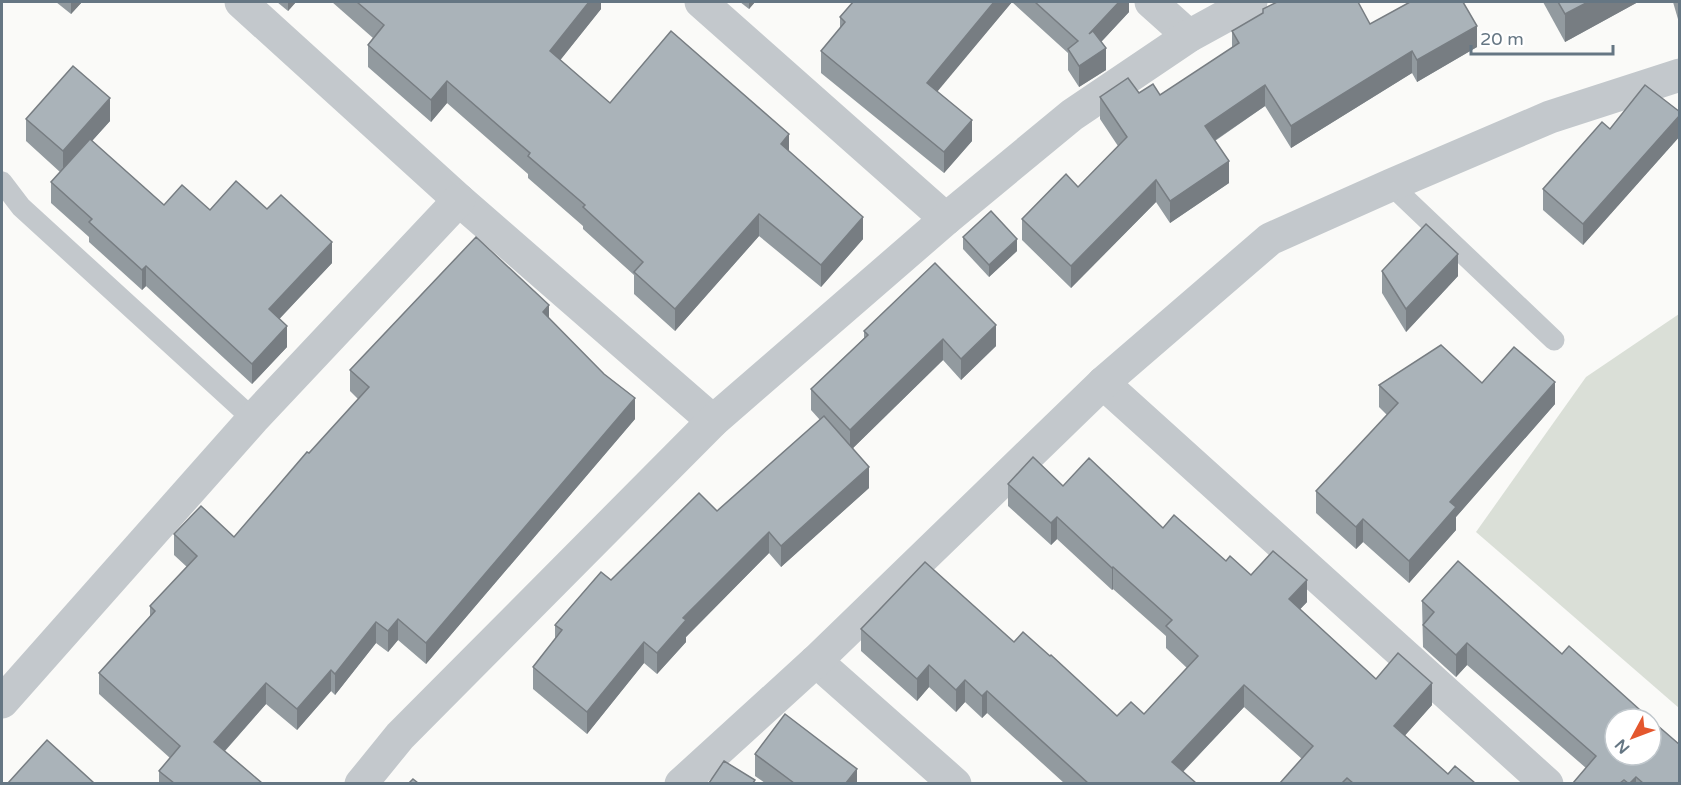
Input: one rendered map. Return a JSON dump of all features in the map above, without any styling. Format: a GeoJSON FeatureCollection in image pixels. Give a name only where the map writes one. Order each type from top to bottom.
{"type":"FeatureCollection","features":[{"type":"Feature","properties":{"kind":"street"},"geometry":{"type":"LineString","coordinates":[[241,2],[459,200],[714,421]]}},
{"type":"Feature","properties":{"kind":"street"},"geometry":{"type":"LineString","coordinates":[[701,2],[946,219]]}},
{"type":"Feature","properties":{"kind":"street"},"geometry":{"type":"LineString","coordinates":[[1151,2],[1189,36]]}},
{"type":"Feature","properties":{"kind":"street"},"geometry":{"type":"LineString","coordinates":[[361,783],[400,736],[714,421],[946,219],[1072,115],[1189,36],[1251,2]]}},
{"type":"Feature","properties":{"kind":"street"},"geometry":{"type":"LineString","coordinates":[[681,783],[816,661],[1103,383],[1270,239],[1391,184],[1550,117],[1680,75]]}},
{"type":"Feature","properties":{"kind":"street"},"geometry":{"type":"LineString","coordinates":[[2,702],[253,419],[459,200]]}},
{"type":"Feature","properties":{"kind":"street"},"geometry":{"type":"LineString","coordinates":[[1103,383],[1547,783]]}},
{"type":"Feature","properties":{"kind":"street"},"geometry":{"type":"LineString","coordinates":[[816,661],[955,783]]}},
{"type":"Feature","properties":{"kind":"lane"},"geometry":{"type":"LineString","coordinates":[[2,182],[21,207],[253,419]]}},
{"type":"Feature","properties":{"kind":"lane"},"geometry":{"type":"LineString","coordinates":[[1391,184],[1554,340]]}},
{"type":"Feature","properties":{"kind":"shaded area"},"geometry":{"type":"Polygon","coordinates":[[[1679,314],[1679,708],[1476,532],[1586,377],[1679,314]]]}},
{"type":"Feature","properties":{"kind":"building"},"geometry":{"type":"Polygon","coordinates":[[[357,2],[589,2],[550,51],[610,103],[671,31],[789,134],[781,144],[863,217],[821,265],[759,214],[675,309],[634,272],[643,262],[583,207],[585,205],[528,156],[530,153],[447,81],[431,100],[368,45],[384,25],[357,2]]]}},
{"type":"Feature","properties":{"kind":"building"},"geometry":{"type":"Polygon","coordinates":[[[853,2],[994,2],[927,83],[972,120],[944,152],[821,51],[845,22],[840,17],[853,2]]]}},
{"type":"Feature","properties":{"kind":"building"},"geometry":{"type":"Polygon","coordinates":[[[1035,2],[1119,2],[1089,34],[1093,31],[1106,48],[1079,66],[1068,49],[1078,41],[1035,2]]]}},
{"type":"Feature","properties":{"kind":"building"},"geometry":{"type":"Polygon","coordinates":[[[1277,2],[1358,2],[1370,24],[1410,2],[1463,2],[1477,26],[1417,60],[1412,51],[1291,126],[1265,85],[1205,126],[1229,161],[1170,201],[1156,180],[1071,266],[1022,219],[1066,174],[1078,187],[1127,137],[1100,97],[1128,78],[1139,93],[1153,84],[1160,95],[1239,43],[1232,31],[1277,2]]]}},
{"type":"Feature","properties":{"kind":"building"},"geometry":{"type":"Polygon","coordinates":[[[1558,2],[1588,2],[1565,14],[1558,2]]]}},
{"type":"Feature","properties":{"kind":"building"},"geometry":{"type":"Polygon","coordinates":[[[73,66],[110,98],[63,151],[26,119],[73,66]]]}},
{"type":"Feature","properties":{"kind":"building"},"geometry":{"type":"Polygon","coordinates":[[[1645,85],[1680,112],[1680,115],[1583,224],[1543,189],[1602,122],[1610,129],[1645,85]]]}},
{"type":"Feature","properties":{"kind":"building"},"geometry":{"type":"Polygon","coordinates":[[[90,139],[164,205],[182,185],[210,210],[236,181],[267,209],[281,195],[332,242],[269,309],[287,326],[252,364],[146,266],[142,270],[89,222],[92,219],[51,182],[90,139]]]}},
{"type":"Feature","properties":{"kind":"building"},"geometry":{"type":"Polygon","coordinates":[[[991,211],[1017,239],[989,265],[963,237],[991,211]]]}},
{"type":"Feature","properties":{"kind":"building"},"geometry":{"type":"Polygon","coordinates":[[[1426,224],[1458,254],[1406,309],[1382,271],[1426,224]]]}},
{"type":"Feature","properties":{"kind":"building"},"geometry":{"type":"Polygon","coordinates":[[[476,237],[549,305],[543,312],[604,374],[635,398],[426,643],[398,619],[388,631],[376,622],[335,674],[331,670],[297,709],[266,683],[214,742],[262,783],[174,783],[159,771],[180,746],[99,673],[155,611],[150,606],[197,556],[174,534],[201,506],[234,537],[307,452],[309,453],[369,387],[350,370],[476,237]]]}},
{"type":"Feature","properties":{"kind":"building"},"geometry":{"type":"Polygon","coordinates":[[[935,263],[996,325],[961,359],[943,339],[850,430],[811,389],[868,335],[864,331],[935,263]]]}},
{"type":"Feature","properties":{"kind":"building"},"geometry":{"type":"Polygon","coordinates":[[[1441,345],[1482,383],[1514,347],[1555,382],[1450,502],[1456,507],[1409,561],[1363,519],[1356,527],[1316,491],[1398,403],[1379,385],[1441,345]]]}},
{"type":"Feature","properties":{"kind":"building"},"geometry":{"type":"Polygon","coordinates":[[[824,416],[869,467],[781,546],[769,532],[683,618],[686,620],[657,653],[644,642],[587,712],[533,667],[562,630],[555,625],[601,572],[611,580],[699,493],[717,511],[824,416]]]}},
{"type":"Feature","properties":{"kind":"building"},"geometry":{"type":"Polygon","coordinates":[[[1033,457],[1063,486],[1089,458],[1163,528],[1174,515],[1226,561],[1230,556],[1251,575],[1273,551],[1307,580],[1289,599],[1376,679],[1398,653],[1432,683],[1394,726],[1448,774],[1455,766],[1475,783],[1353,783],[1347,778],[1342,783],[1280,783],[1313,746],[1244,685],[1172,762],[1196,783],[1088,783],[987,691],[982,696],[965,680],[956,690],[929,665],[917,679],[861,629],[925,562],[1014,642],[1023,632],[1117,716],[1131,702],[1144,714],[1198,656],[1166,626],[1172,620],[1057,517],[1051,523],[1008,484],[1033,457]]]}},
{"type":"Feature","properties":{"kind":"building"},"geometry":{"type":"Polygon","coordinates":[[[1458,561],[1562,654],[1569,646],[1637,707],[1603,707],[1603,767],[1663,767],[1663,730],[1680,745],[1680,783],[1643,783],[1636,777],[1630,783],[1624,780],[1620,783],[1573,783],[1596,756],[1467,643],[1456,655],[1423,625],[1434,612],[1422,601],[1458,561]]]}},
{"type":"Feature","properties":{"kind":"building"},"geometry":{"type":"Polygon","coordinates":[[[785,714],[857,769],[846,783],[794,783],[755,754],[785,714]]]}},
{"type":"Feature","properties":{"kind":"building"},"geometry":{"type":"Polygon","coordinates":[[[47,740],[94,783],[8,783],[47,740]]]}},
{"type":"Feature","properties":{"kind":"building"},"geometry":{"type":"Polygon","coordinates":[[[724,761],[755,780],[753,783],[709,783],[724,761]]]}}]}
